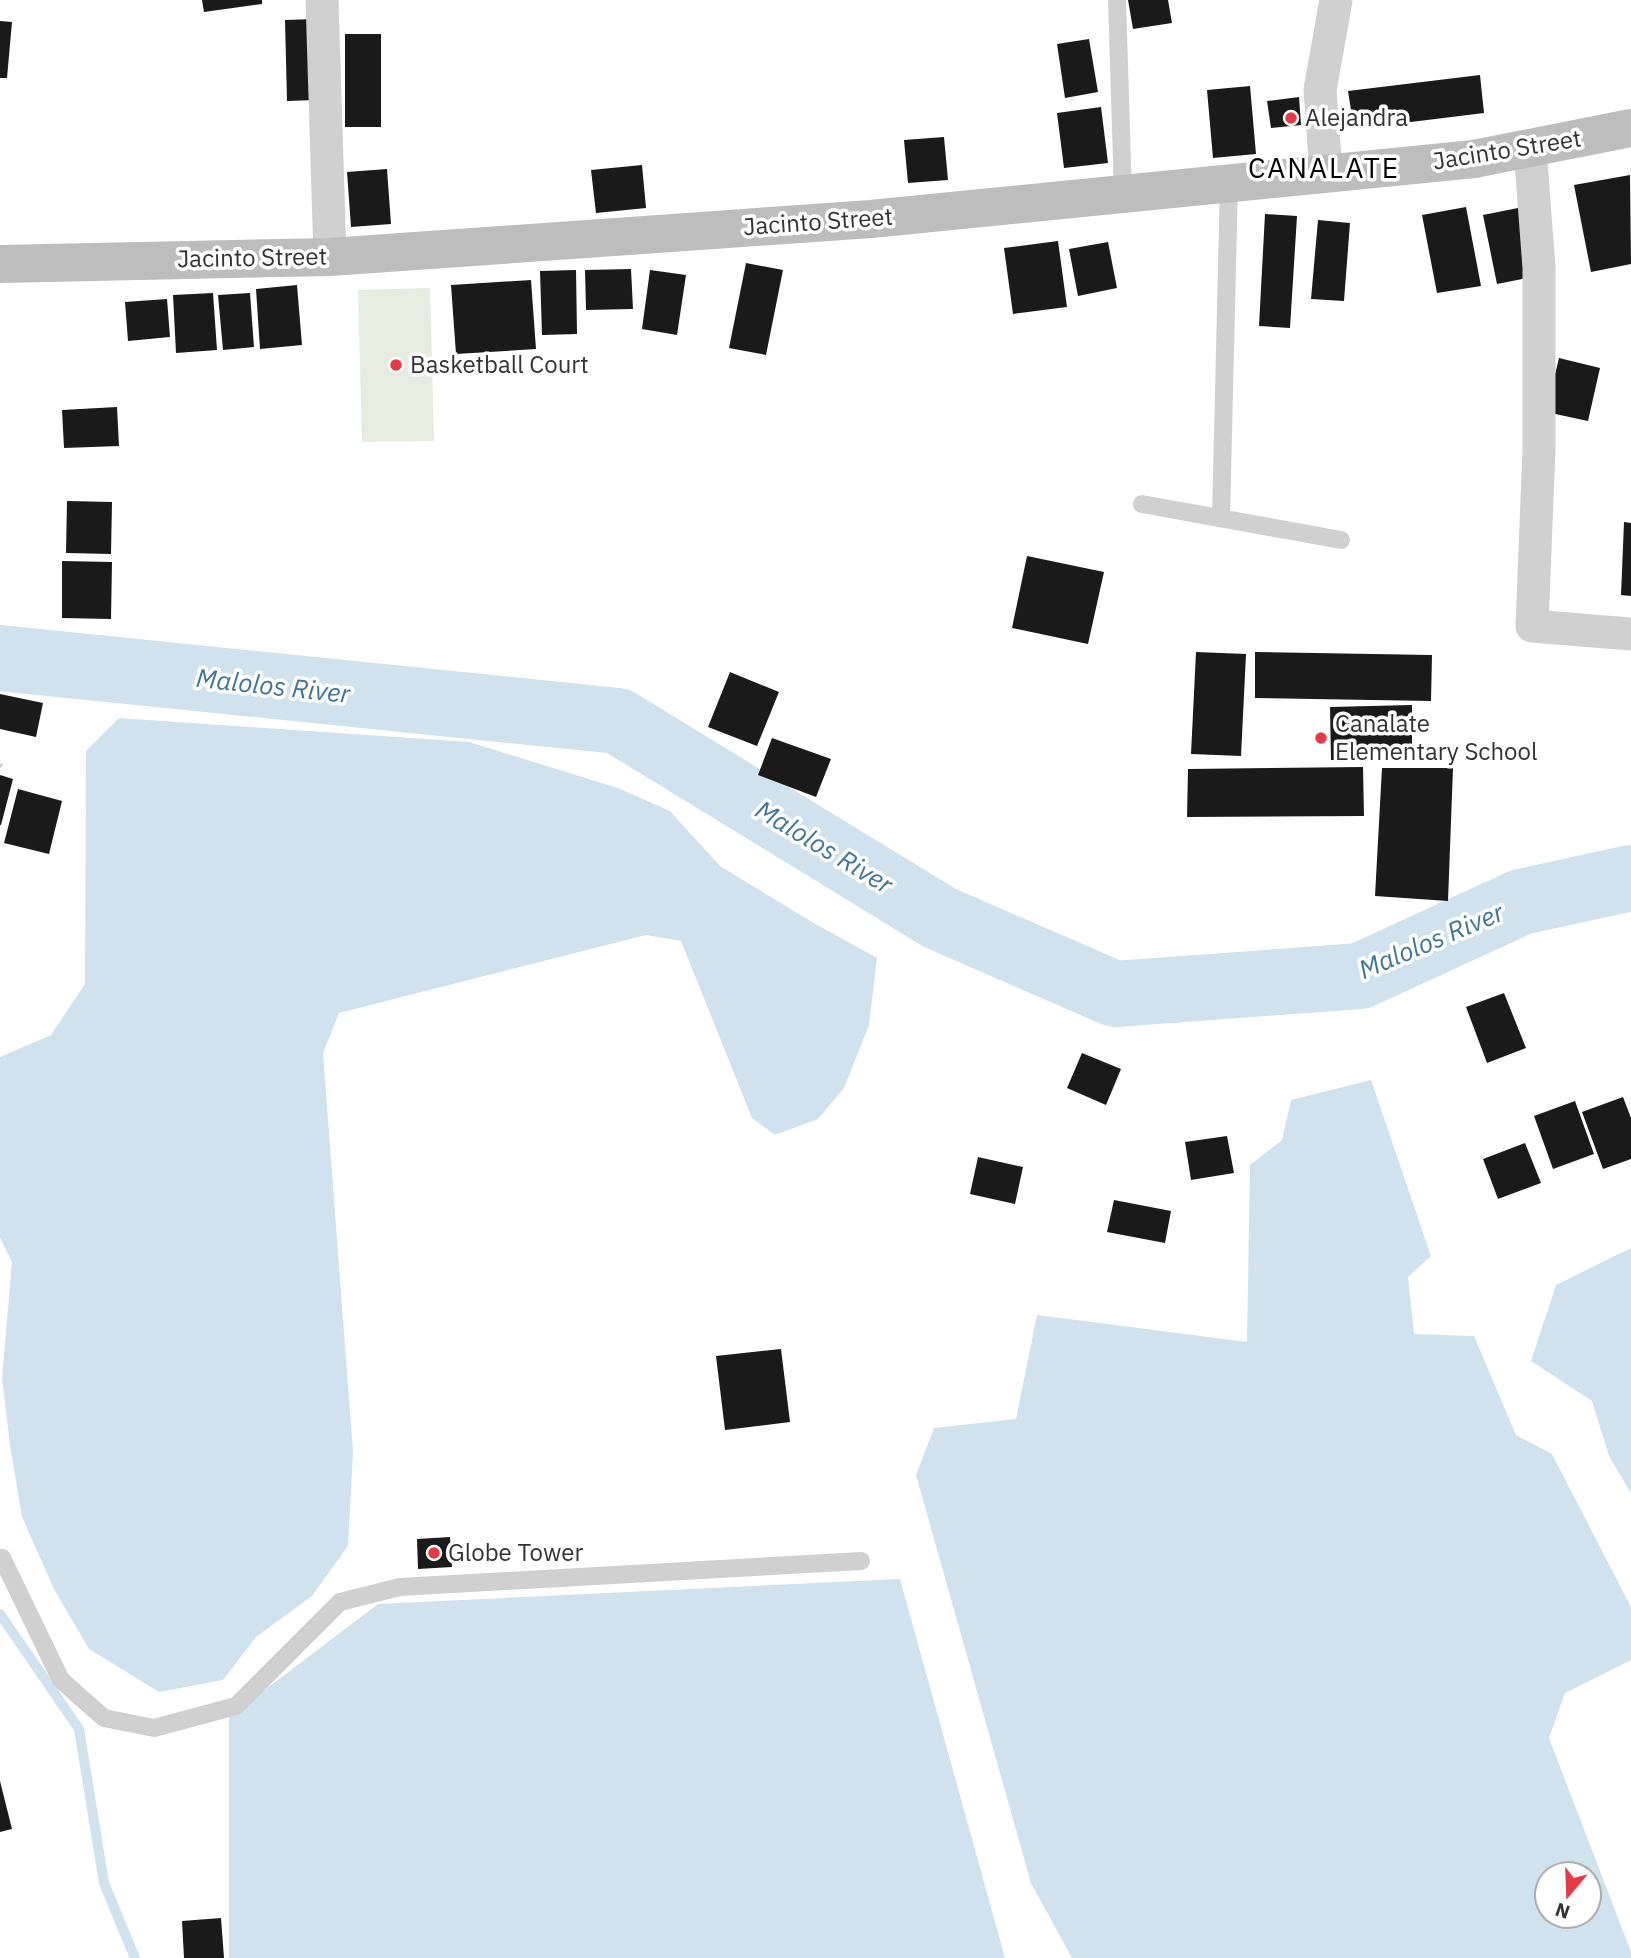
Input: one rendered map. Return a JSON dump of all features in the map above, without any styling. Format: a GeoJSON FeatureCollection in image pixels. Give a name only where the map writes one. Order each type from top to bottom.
{"type":"FeatureCollection","features":[{"type":"Feature","properties":{"kind":"main road","name":"Jacinto Street"},"geometry":{"type":"LineString","coordinates":[[0,264],[330,257],[872,219],[1474,159],[1631,128]]}},
{"type":"Feature","properties":{"kind":"street"},"geometry":{"type":"LineString","coordinates":[[322,0],[330,257]]}},
{"type":"Feature","properties":{"kind":"street"},"geometry":{"type":"LineString","coordinates":[[1326,173],[1320,90],[1336,0]]}},
{"type":"Feature","properties":{"kind":"street"},"geometry":{"type":"LineString","coordinates":[[1530,148],[1539,268],[1539,449],[1532,626],[1631,634]]}},
{"type":"Feature","properties":{"kind":"lane"},"geometry":{"type":"LineString","coordinates":[[1117,0],[1123,194]]}},
{"type":"Feature","properties":{"kind":"lane"},"geometry":{"type":"LineString","coordinates":[[1221,518],[1229,183]]}},
{"type":"Feature","properties":{"kind":"lane"},"geometry":{"type":"LineString","coordinates":[[1142,504],[1341,540]]}},
{"type":"Feature","properties":{"kind":"lane"},"geometry":{"type":"LineString","coordinates":[[1,1558],[61,1679],[104,1718],[153,1728],[236,1706],[340,1602],[400,1587],[861,1561]]}},
{"type":"Feature","properties":{"kind":"shaded area","name":"Basketball Court"},"geometry":{"type":"Polygon","coordinates":[[[430,288],[434,441],[362,442],[358,290],[430,288]]]}},
{"type":"Feature","properties":{"kind":"water"},"geometry":{"type":"Polygon","coordinates":[[[119,718],[469,742],[618,788],[670,811],[720,866],[877,958],[869,1025],[844,1088],[818,1119],[775,1135],[752,1118],[681,941],[646,935],[339,1013],[323,1053],[353,1452],[348,1546],[312,1596],[256,1637],[223,1680],[159,1692],[89,1649],[54,1589],[22,1517],[2,1378],[12,1262],[0,1238],[0,1057],[51,1035],[85,984],[86,751],[119,718]]]}},
{"type":"Feature","properties":{"kind":"water"},"geometry":{"type":"Polygon","coordinates":[[[1371,1080],[1431,1256],[1408,1277],[1414,1334],[1474,1336],[1516,1435],[1552,1454],[1631,1607],[1631,1660],[1565,1693],[1549,1738],[1596,1860],[1533,1860],[1533,1930],[1603,1930],[1603,1879],[1631,1958],[1072,1958],[1031,1883],[916,1475],[934,1428],[1016,1419],[1037,1315],[1247,1342],[1250,1165],[1282,1140],[1291,1100],[1371,1080]]]}},
{"type":"Feature","properties":{"kind":"water"},"geometry":{"type":"Polygon","coordinates":[[[1631,1248],[1631,1493],[1609,1456],[1592,1401],[1531,1361],[1556,1285],[1631,1248]]]}},
{"type":"Feature","properties":{"kind":"water"},"geometry":{"type":"Polygon","coordinates":[[[900,1579],[1005,1958],[229,1958],[229,1717],[378,1604],[900,1579]]]}},
{"type":"Feature","properties":{"kind":"building"},"geometry":{"type":"Polygon","coordinates":[[[202,0],[262,0],[262,4],[204,12],[202,0]]]}},
{"type":"Feature","properties":{"kind":"building"},"geometry":{"type":"Polygon","coordinates":[[[1128,0],[1168,0],[1172,23],[1133,29],[1128,0]]]}},
{"type":"Feature","properties":{"kind":"building"},"geometry":{"type":"Polygon","coordinates":[[[315,19],[317,100],[287,101],[285,20],[315,19]]]}},
{"type":"Feature","properties":{"kind":"building"},"geometry":{"type":"Polygon","coordinates":[[[0,21],[12,22],[7,78],[0,78],[0,21]]]}},
{"type":"Feature","properties":{"kind":"building"},"geometry":{"type":"Polygon","coordinates":[[[345,34],[381,34],[381,127],[345,127],[345,34]]]}},
{"type":"Feature","properties":{"kind":"building"},"geometry":{"type":"Polygon","coordinates":[[[1089,39],[1098,92],[1065,98],[1057,44],[1089,39]]]}},
{"type":"Feature","properties":{"kind":"building"},"geometry":{"type":"Polygon","coordinates":[[[1480,75],[1484,113],[1354,129],[1348,91],[1480,75]]]}},
{"type":"Feature","properties":{"kind":"building"},"geometry":{"type":"Polygon","coordinates":[[[1250,86],[1256,154],[1213,158],[1207,90],[1250,86]]]}},
{"type":"Feature","properties":{"kind":"building"},"geometry":{"type":"Polygon","coordinates":[[[1299,97],[1301,125],[1271,128],[1267,101],[1299,97]]]}},
{"type":"Feature","properties":{"kind":"building"},"geometry":{"type":"Polygon","coordinates":[[[1101,107],[1108,163],[1064,168],[1057,113],[1101,107]]]}},
{"type":"Feature","properties":{"kind":"building"},"geometry":{"type":"Polygon","coordinates":[[[944,137],[948,180],[908,183],[904,140],[944,137]]]}},
{"type":"Feature","properties":{"kind":"building"},"geometry":{"type":"Polygon","coordinates":[[[642,165],[646,208],[596,213],[591,170],[642,165]]]}},
{"type":"Feature","properties":{"kind":"building"},"geometry":{"type":"Polygon","coordinates":[[[387,169],[391,224],[351,227],[347,172],[387,169]]]}},
{"type":"Feature","properties":{"kind":"building"},"geometry":{"type":"Polygon","coordinates":[[[1630,175],[1631,264],[1591,272],[1574,185],[1630,175]]]}},
{"type":"Feature","properties":{"kind":"building"},"geometry":{"type":"Polygon","coordinates":[[[1466,207],[1481,286],[1437,293],[1422,215],[1466,207]]]}},
{"type":"Feature","properties":{"kind":"building"},"geometry":{"type":"Polygon","coordinates":[[[1523,207],[1537,276],[1497,284],[1483,215],[1523,207]]]}},
{"type":"Feature","properties":{"kind":"building"},"geometry":{"type":"Polygon","coordinates":[[[1265,214],[1297,216],[1290,328],[1259,326],[1265,214]]]}},
{"type":"Feature","properties":{"kind":"building"},"geometry":{"type":"Polygon","coordinates":[[[1318,220],[1350,223],[1344,301],[1311,299],[1318,220]]]}},
{"type":"Feature","properties":{"kind":"building"},"geometry":{"type":"Polygon","coordinates":[[[1058,241],[1067,307],[1013,314],[1004,248],[1058,241]]]}},
{"type":"Feature","properties":{"kind":"building"},"geometry":{"type":"Polygon","coordinates":[[[1108,242],[1117,288],[1078,296],[1069,249],[1108,242]]]}},
{"type":"Feature","properties":{"kind":"building"},"geometry":{"type":"Polygon","coordinates":[[[746,263],[783,270],[766,355],[729,348],[746,263]]]}},
{"type":"Feature","properties":{"kind":"building"},"geometry":{"type":"Polygon","coordinates":[[[631,269],[633,309],[586,310],[585,270],[631,269]]]}},
{"type":"Feature","properties":{"kind":"building"},"geometry":{"type":"Polygon","coordinates":[[[576,270],[577,334],[542,335],[540,271],[576,270]]]}},
{"type":"Feature","properties":{"kind":"building"},"geometry":{"type":"Polygon","coordinates":[[[650,270],[686,275],[677,335],[642,329],[650,270]]]}},
{"type":"Feature","properties":{"kind":"building"},"geometry":{"type":"Polygon","coordinates":[[[531,280],[536,349],[456,354],[451,285],[531,280]]]}},
{"type":"Feature","properties":{"kind":"building"},"geometry":{"type":"Polygon","coordinates":[[[297,285],[302,345],[260,349],[256,289],[297,285]]]}},
{"type":"Feature","properties":{"kind":"building"},"geometry":{"type":"Polygon","coordinates":[[[213,293],[217,350],[176,353],[173,295],[213,293]]]}},
{"type":"Feature","properties":{"kind":"building"},"geometry":{"type":"Polygon","coordinates":[[[250,293],[254,347],[223,350],[218,295],[250,293]]]}},
{"type":"Feature","properties":{"kind":"building"},"geometry":{"type":"Polygon","coordinates":[[[167,299],[170,337],[128,341],[125,302],[167,299]]]}},
{"type":"Feature","properties":{"kind":"building"},"geometry":{"type":"Polygon","coordinates":[[[1559,358],[1600,368],[1588,421],[1546,412],[1559,358]]]}},
{"type":"Feature","properties":{"kind":"building"},"geometry":{"type":"Polygon","coordinates":[[[117,407],[119,446],[64,448],[62,410],[117,407]]]}},
{"type":"Feature","properties":{"kind":"building"},"geometry":{"type":"Polygon","coordinates":[[[67,501],[112,502],[111,554],[66,553],[67,501]]]}},
{"type":"Feature","properties":{"kind":"building"},"geometry":{"type":"Polygon","coordinates":[[[1624,522],[1631,523],[1631,596],[1621,595],[1624,522]]]}},
{"type":"Feature","properties":{"kind":"building"},"geometry":{"type":"Polygon","coordinates":[[[1027,556],[1104,572],[1088,644],[1012,628],[1027,556]]]}},
{"type":"Feature","properties":{"kind":"building"},"geometry":{"type":"Polygon","coordinates":[[[62,561],[112,562],[111,619],[62,618],[62,561]]]}},
{"type":"Feature","properties":{"kind":"building"},"geometry":{"type":"Polygon","coordinates":[[[1196,652],[1246,654],[1241,756],[1191,754],[1196,652]]]}},
{"type":"Feature","properties":{"kind":"building"},"geometry":{"type":"Polygon","coordinates":[[[1255,652],[1432,655],[1431,701],[1255,698],[1255,652]]]}},
{"type":"Feature","properties":{"kind":"building"},"geometry":{"type":"Polygon","coordinates":[[[730,672],[779,692],[757,746],[708,727],[730,672]]]}},
{"type":"Feature","properties":{"kind":"building"},"geometry":{"type":"Polygon","coordinates":[[[0,694],[43,703],[36,737],[0,729],[0,694]]]}},
{"type":"Feature","properties":{"kind":"building"},"geometry":{"type":"Polygon","coordinates":[[[1412,705],[1412,761],[1331,760],[1330,707],[1412,705]]]}},
{"type":"Feature","properties":{"kind":"building"},"geometry":{"type":"Polygon","coordinates":[[[772,738],[831,759],[816,797],[758,775],[772,738]]]}},
{"type":"Feature","properties":{"kind":"building"},"geometry":{"type":"Polygon","coordinates":[[[1363,767],[1364,816],[1187,817],[1188,769],[1363,767]]]}},
{"type":"Feature","properties":{"kind":"building"},"geometry":{"type":"Polygon","coordinates":[[[1382,768],[1453,768],[1448,901],[1375,896],[1382,768]]]}},
{"type":"Feature","properties":{"kind":"building"},"geometry":{"type":"Polygon","coordinates":[[[0,775],[13,779],[1,825],[0,825],[0,775]]]}},
{"type":"Feature","properties":{"kind":"building"},"geometry":{"type":"Polygon","coordinates":[[[18,789],[62,801],[49,854],[4,843],[18,789]]]}},
{"type":"Feature","properties":{"kind":"building"},"geometry":{"type":"Polygon","coordinates":[[[1504,993],[1526,1048],[1487,1063],[1466,1007],[1504,993]]]}},
{"type":"Feature","properties":{"kind":"building"},"geometry":{"type":"Polygon","coordinates":[[[1082,1053],[1121,1069],[1106,1105],[1067,1088],[1082,1053]]]}},
{"type":"Feature","properties":{"kind":"building"},"geometry":{"type":"Polygon","coordinates":[[[1623,1097],[1631,1118],[1631,1159],[1603,1169],[1582,1112],[1623,1097]]]}},
{"type":"Feature","properties":{"kind":"building"},"geometry":{"type":"Polygon","coordinates":[[[1575,1101],[1594,1154],[1553,1169],[1534,1116],[1575,1101]]]}},
{"type":"Feature","properties":{"kind":"building"},"geometry":{"type":"Polygon","coordinates":[[[1227,1136],[1234,1173],[1191,1180],[1185,1142],[1227,1136]]]}},
{"type":"Feature","properties":{"kind":"building"},"geometry":{"type":"Polygon","coordinates":[[[1525,1143],[1541,1183],[1498,1199],[1483,1159],[1525,1143]]]}},
{"type":"Feature","properties":{"kind":"building"},"geometry":{"type":"Polygon","coordinates":[[[978,1157],[1023,1167],[1015,1204],[970,1194],[978,1157]]]}},
{"type":"Feature","properties":{"kind":"building"},"geometry":{"type":"Polygon","coordinates":[[[1114,1200],[1171,1211],[1165,1243],[1107,1232],[1114,1200]]]}},
{"type":"Feature","properties":{"kind":"building"},"geometry":{"type":"Polygon","coordinates":[[[781,1349],[790,1422],[725,1430],[716,1356],[781,1349]]]}},
{"type":"Feature","properties":{"kind":"building","name":"Globe Tower"},"geometry":{"type":"Polygon","coordinates":[[[450,1537],[452,1567],[418,1569],[417,1539],[450,1537]]]}},
{"type":"Feature","properties":{"kind":"building"},"geometry":{"type":"Polygon","coordinates":[[[0,1781],[12,1829],[0,1832],[0,1781]]]}},
{"type":"Feature","properties":{"kind":"building"},"geometry":{"type":"Polygon","coordinates":[[[221,1918],[224,1958],[184,1958],[182,1921],[221,1918]]]}},
{"type":"Feature","properties":{"kind":"waterway","name":"Malolos River"},"geometry":{"type":"LineString","coordinates":[[0,658],[618,721],[940,918],[1115,994],[1360,976],[1521,902],[1631,878]]}},
{"type":"Feature","properties":{"kind":"waterway"},"geometry":{"type":"LineString","coordinates":[[0,1614],[79,1729],[104,1883],[135,1958]]}},
{"type":"Feature","properties":{"kind":"place","name":"Alejandra"},"geometry":{"type":"Point","coordinates":[1291,118]}},
{"type":"Feature","properties":{"kind":"place","name":"Basketball Court"},"geometry":{"type":"Point","coordinates":[396,365]}},
{"type":"Feature","properties":{"kind":"place","name":"Canalate Elementary School"},"geometry":{"type":"Point","coordinates":[1321,738]}},
{"type":"Feature","properties":{"kind":"place","name":"Globe Tower"},"geometry":{"type":"Point","coordinates":[434,1553]}},
{"type":"Feature","properties":{"kind":"district","name":"CANALATE"},"geometry":{"type":"Point","coordinates":[1324,168]}}]}
